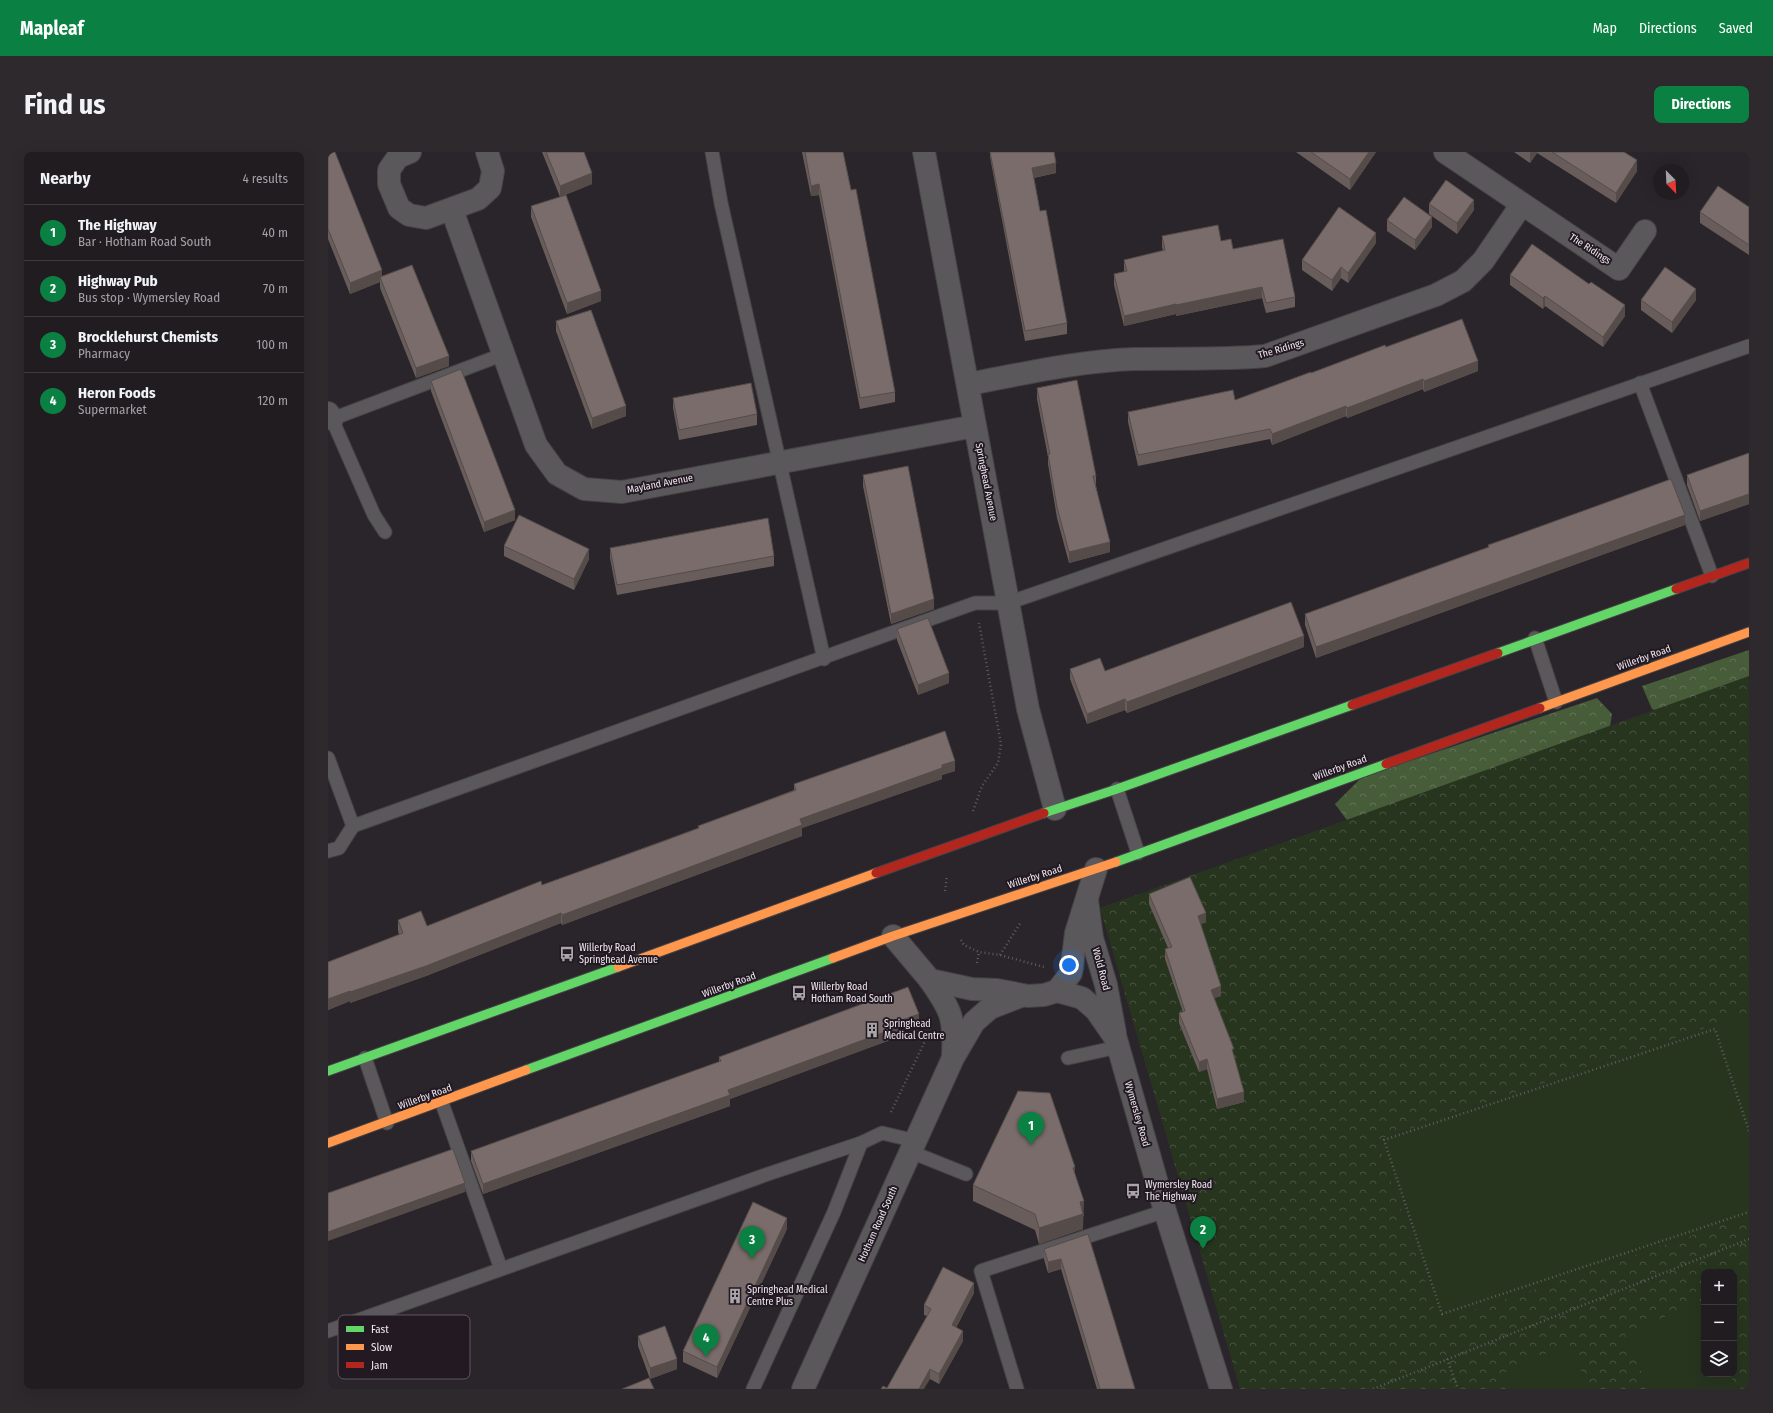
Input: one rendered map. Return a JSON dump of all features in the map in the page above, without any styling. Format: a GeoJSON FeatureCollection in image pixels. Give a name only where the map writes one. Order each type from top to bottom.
{"type":"FeatureCollection","features":[{"type":"Feature","properties":{"kind":"street"},"geometry":{"type":"LineString","coordinates":[[410,152],[398,157],[389,170],[389,184],[399,208],[409,215],[426,218],[478,200],[490,188],[493,171],[487,152]]}},
{"type":"Feature","properties":{"kind":"street","name":"Springhead Avenue"},"geometry":{"type":"LineString","coordinates":[[924,152],[1028,709],[1055,810]]}},
{"type":"Feature","properties":{"kind":"street","name":"The Ridings"},"geometry":{"type":"LineString","coordinates":[[1445,152],[1619,269],[1645,231]]}},
{"type":"Feature","properties":{"kind":"street","name":"The Ridings"},"geometry":{"type":"LineString","coordinates":[[968,384],[1077,364],[1133,359],[1236,359],[1265,356],[1436,295],[1464,281],[1483,261],[1522,204]]}},
{"type":"Feature","properties":{"kind":"street","name":"Mayland Avenue"},"geometry":{"type":"LineString","coordinates":[[452,210],[536,445],[557,474],[584,489],[622,492],[779,461],[975,426]]}},
{"type":"Feature","properties":{"kind":"street"},"geometry":{"type":"LineString","coordinates":[[328,1071],[1535,638],[1749,563]]}},
{"type":"Feature","properties":{"kind":"street","name":"Willerby Road"},"geometry":{"type":"LineString","coordinates":[[328,1143],[442,1103],[894,936],[1096,869],[1749,632]]}},
{"type":"Feature","properties":{"kind":"street"},"geometry":{"type":"LineString","coordinates":[[1057,991],[1071,973],[1076,933],[1096,869]]}},
{"type":"Feature","properties":{"kind":"street","name":"Wold Road"},"geometry":{"type":"LineString","coordinates":[[1087,900],[1092,938],[1106,985],[1117,1043]]}},
{"type":"Feature","properties":{"kind":"street","name":"Hotham Road South"},"geometry":{"type":"LineString","coordinates":[[894,936],[930,980],[947,1004],[952,1016],[954,1031],[953,1058]]}},
{"type":"Feature","properties":{"kind":"street","name":"Hotham Road South"},"geometry":{"type":"LineString","coordinates":[[930,980],[972,989],[997,990],[1021,996],[1044,995],[1057,991]]}},
{"type":"Feature","properties":{"kind":"street","name":"Wymersley Road"},"geometry":{"type":"LineString","coordinates":[[1057,991],[1082,998],[1096,1010],[1117,1043],[1165,1211],[1221,1389]]}},
{"type":"Feature","properties":{"kind":"street","name":"Hotham Road South"},"geometry":{"type":"LineString","coordinates":[[804,1389],[953,1058],[974,1022],[990,1008],[1021,996]]}},
{"type":"Feature","properties":{"kind":"lane"},"geometry":{"type":"LineString","coordinates":[[712,152],[721,203],[824,658]]}},
{"type":"Feature","properties":{"kind":"lane"},"geometry":{"type":"LineString","coordinates":[[328,851],[339,848],[353,826],[975,603],[1008,603],[1749,346]]}},
{"type":"Feature","properties":{"kind":"lane"},"geometry":{"type":"LineString","coordinates":[[385,532],[374,515],[330,416],[504,354]]}},
{"type":"Feature","properties":{"kind":"lane"},"geometry":{"type":"LineString","coordinates":[[1640,383],[1712,576]]}},
{"type":"Feature","properties":{"kind":"lane"},"geometry":{"type":"LineString","coordinates":[[1535,638],[1556,702]]}},
{"type":"Feature","properties":{"kind":"lane"},"geometry":{"type":"LineString","coordinates":[[328,758],[353,826]]}},
{"type":"Feature","properties":{"kind":"lane"},"geometry":{"type":"LineString","coordinates":[[1117,789],[1138,853]]}},
{"type":"Feature","properties":{"kind":"lane"},"geometry":{"type":"LineString","coordinates":[[1068,1058],[1117,1043]]}},
{"type":"Feature","properties":{"kind":"lane"},"geometry":{"type":"LineString","coordinates":[[365,1058],[386,1123]]}},
{"type":"Feature","properties":{"kind":"lane"},"geometry":{"type":"LineString","coordinates":[[442,1103],[501,1269]]}},
{"type":"Feature","properties":{"kind":"lane"},"geometry":{"type":"LineString","coordinates":[[373,1315],[768,1174],[861,1143],[882,1133],[913,1146],[966,1174]]}},
{"type":"Feature","properties":{"kind":"lane"},"geometry":{"type":"LineString","coordinates":[[753,1389],[834,1212],[861,1143]]}},
{"type":"Feature","properties":{"kind":"lane"},"geometry":{"type":"LineString","coordinates":[[1017,1389],[981,1271],[1165,1211]]}},
{"type":"Feature","properties":{"kind":"lane"},"geometry":{"type":"LineString","coordinates":[[328,1331],[338,1327]]}},
{"type":"Feature","properties":{"kind":"path"},"geometry":{"type":"LineString","coordinates":[[970,818],[982,786],[998,763],[1001,744],[975,603]]}},
{"type":"Feature","properties":{"kind":"path"},"geometry":{"type":"LineString","coordinates":[[945,894],[948,870]]}},
{"type":"Feature","properties":{"kind":"path"},"geometry":{"type":"LineString","coordinates":[[960,939],[964,945],[979,952],[1000,955],[1048,969]]}},
{"type":"Feature","properties":{"kind":"path"},"geometry":{"type":"LineString","coordinates":[[1749,1131],[1715,1029],[1384,1140],[1442,1314],[1749,1212]]}},
{"type":"Feature","properties":{"kind":"path"},"geometry":{"type":"LineString","coordinates":[[882,1133],[927,1037]]}},
{"type":"Feature","properties":{"kind":"path"},"geometry":{"type":"LineString","coordinates":[[1373,1389],[1749,1239]]}},
{"type":"Feature","properties":{"kind":"path"},"geometry":{"type":"LineString","coordinates":[[1447,1359],[1458,1389]]}},
{"type":"Feature","properties":{"kind":"green space"},"geometry":{"type":"Polygon","coordinates":[[[1749,650],[1749,687],[1676,717],[1652,709],[1642,686],[1749,650]]]}},
{"type":"Feature","properties":{"kind":"green space"},"geometry":{"type":"Polygon","coordinates":[[[1749,676],[1749,1389],[1240,1389],[1100,908],[1749,676]]]}},
{"type":"Feature","properties":{"kind":"green space"},"geometry":{"type":"Polygon","coordinates":[[[1597,698],[1612,714],[1610,727],[1358,835],[1335,804],[1362,777],[1597,698]]]}},
{"type":"Feature","properties":{"kind":"green space"},"geometry":{"type":"Polygon","coordinates":[[[1749,1013],[1749,1216],[1439,1322],[1377,1140],[1749,1013]]]}},
{"type":"Feature","properties":{"kind":"green space"},"geometry":{"type":"Polygon","coordinates":[[[1699,1302],[1701,1307],[1701,1377],[1731,1377],[1736,1389],[1649,1389],[1625,1334],[1699,1302]]]}},
{"type":"Feature","properties":{"kind":"green space"},"geometry":{"type":"Polygon","coordinates":[[[1569,1344],[1589,1389],[1511,1389],[1504,1373],[1569,1344]]]}},
{"type":"Feature","properties":{"kind":"building"},"geometry":{"type":"Polygon","coordinates":[[[328,152],[335,152],[382,270],[350,283],[328,229],[328,152]]]}},
{"type":"Feature","properties":{"kind":"building"},"geometry":{"type":"Polygon","coordinates":[[[546,152],[584,152],[592,173],[560,186],[546,152]]]}},
{"type":"Feature","properties":{"kind":"building"},"geometry":{"type":"Polygon","coordinates":[[[805,152],[843,152],[851,190],[856,189],[895,392],[860,398],[819,184],[811,186],[805,152]]]}},
{"type":"Feature","properties":{"kind":"building"},"geometry":{"type":"Polygon","coordinates":[[[990,152],[1054,152],[1056,163],[1032,168],[1040,211],[1046,210],[1067,323],[1025,331],[990,152]]]}},
{"type":"Feature","properties":{"kind":"building"},"geometry":{"type":"Polygon","coordinates":[[[1311,152],[1369,152],[1350,179],[1311,152]]]}},
{"type":"Feature","properties":{"kind":"building"},"geometry":{"type":"Polygon","coordinates":[[[1552,152],[1624,152],[1637,160],[1616,193],[1552,152]]]}},
{"type":"Feature","properties":{"kind":"building"},"geometry":{"type":"Polygon","coordinates":[[[1446,180],[1474,200],[1457,223],[1429,204],[1446,180]]]}},
{"type":"Feature","properties":{"kind":"building"},"geometry":{"type":"Polygon","coordinates":[[[1718,186],[1749,207],[1749,245],[1700,212],[1718,186]]]}},
{"type":"Feature","properties":{"kind":"building"},"geometry":{"type":"Polygon","coordinates":[[[566,195],[601,291],[567,303],[531,206],[566,195]]]}},
{"type":"Feature","properties":{"kind":"building"},"geometry":{"type":"Polygon","coordinates":[[[1404,197],[1432,217],[1415,240],[1387,220],[1404,197]]]}},
{"type":"Feature","properties":{"kind":"building"},"geometry":{"type":"Polygon","coordinates":[[[1339,207],[1376,233],[1348,273],[1341,267],[1332,280],[1302,260],[1339,207]]]}},
{"type":"Feature","properties":{"kind":"building"},"geometry":{"type":"Polygon","coordinates":[[[1218,225],[1221,241],[1231,239],[1233,249],[1283,239],[1295,297],[1266,303],[1262,287],[1124,316],[1114,274],[1127,271],[1124,260],[1165,250],[1162,236],[1218,225]]]}},
{"type":"Feature","properties":{"kind":"building"},"geometry":{"type":"Polygon","coordinates":[[[1532,244],[1589,284],[1591,282],[1625,305],[1603,337],[1545,296],[1543,298],[1510,275],[1532,244]]]}},
{"type":"Feature","properties":{"kind":"building"},"geometry":{"type":"Polygon","coordinates":[[[412,265],[449,356],[416,368],[380,277],[412,265]]]}},
{"type":"Feature","properties":{"kind":"building"},"geometry":{"type":"Polygon","coordinates":[[[1665,267],[1696,289],[1672,322],[1641,300],[1665,267]]]}},
{"type":"Feature","properties":{"kind":"building"},"geometry":{"type":"Polygon","coordinates":[[[591,310],[626,406],[592,418],[556,321],[591,310]]]}},
{"type":"Feature","properties":{"kind":"building"},"geometry":{"type":"Polygon","coordinates":[[[1462,319],[1478,361],[1424,381],[1423,379],[1347,408],[1346,406],[1272,434],[1270,429],[1138,455],[1128,412],[1233,390],[1235,400],[1385,345],[1386,347],[1462,319]]]}},
{"type":"Feature","properties":{"kind":"building"},"geometry":{"type":"Polygon","coordinates":[[[461,369],[515,510],[484,522],[431,381],[461,369]]]}},
{"type":"Feature","properties":{"kind":"building"},"geometry":{"type":"Polygon","coordinates":[[[1077,380],[1096,476],[1093,476],[1110,542],[1069,552],[1057,507],[1048,454],[1050,454],[1037,388],[1077,380]]]}},
{"type":"Feature","properties":{"kind":"building"},"geometry":{"type":"Polygon","coordinates":[[[751,383],[757,414],[679,430],[673,398],[751,383]]]}},
{"type":"Feature","properties":{"kind":"building"},"geometry":{"type":"Polygon","coordinates":[[[1749,453],[1749,494],[1700,511],[1687,475],[1749,453]]]}},
{"type":"Feature","properties":{"kind":"building"},"geometry":{"type":"Polygon","coordinates":[[[908,466],[934,599],[891,614],[863,475],[908,466]]]}},
{"type":"Feature","properties":{"kind":"building"},"geometry":{"type":"Polygon","coordinates":[[[1671,479],[1685,515],[1316,647],[1305,614],[1489,547],[1488,545],[1671,479]]]}},
{"type":"Feature","properties":{"kind":"building"},"geometry":{"type":"Polygon","coordinates":[[[519,515],[589,549],[574,579],[504,546],[519,515]]]}},
{"type":"Feature","properties":{"kind":"building"},"geometry":{"type":"Polygon","coordinates":[[[768,518],[774,556],[617,585],[610,548],[768,518]]]}},
{"type":"Feature","properties":{"kind":"building"},"geometry":{"type":"Polygon","coordinates":[[[1291,602],[1304,636],[1127,702],[1125,699],[1087,714],[1070,669],[1100,658],[1105,671],[1291,602]]]}},
{"type":"Feature","properties":{"kind":"building"},"geometry":{"type":"Polygon","coordinates":[[[928,618],[949,673],[918,685],[897,629],[928,618]]]}},
{"type":"Feature","properties":{"kind":"building"},"geometry":{"type":"Polygon","coordinates":[[[945,731],[955,761],[942,765],[942,768],[800,819],[802,825],[562,915],[561,913],[426,966],[328,999],[328,962],[403,933],[398,920],[421,911],[427,926],[541,881],[542,885],[699,828],[698,826],[796,790],[794,784],[945,731]]]}},
{"type":"Feature","properties":{"kind":"building"},"geometry":{"type":"Polygon","coordinates":[[[1190,877],[1206,913],[1198,916],[1221,986],[1211,990],[1234,1049],[1232,1049],[1244,1092],[1217,1099],[1207,1059],[1199,1062],[1179,1013],[1185,1011],[1165,949],[1172,947],[1149,894],[1190,877]]]}},
{"type":"Feature","properties":{"kind":"building"},"geometry":{"type":"Polygon","coordinates":[[[908,987],[919,1014],[891,1024],[893,1029],[728,1090],[730,1095],[483,1184],[471,1151],[721,1061],[719,1057],[908,987]]]}},
{"type":"Feature","properties":{"kind":"building"},"geometry":{"type":"Polygon","coordinates":[[[1018,1091],[1050,1093],[1075,1167],[1073,1168],[1084,1201],[1080,1202],[1083,1214],[1039,1228],[1035,1214],[973,1185],[1018,1091]]]}},
{"type":"Feature","properties":{"kind":"building"},"geometry":{"type":"Polygon","coordinates":[[[453,1149],[465,1183],[328,1232],[328,1193],[453,1149]]]}},
{"type":"Feature","properties":{"kind":"building"},"geometry":{"type":"Polygon","coordinates":[[[753,1202],[787,1218],[717,1367],[683,1351],[753,1202]]]}},
{"type":"Feature","properties":{"kind":"building"},"geometry":{"type":"Polygon","coordinates":[[[1088,1234],[1135,1389],[1100,1389],[1061,1259],[1048,1262],[1044,1249],[1088,1234]]]}},
{"type":"Feature","properties":{"kind":"building"},"geometry":{"type":"Polygon","coordinates":[[[943,1267],[974,1283],[952,1325],[963,1331],[939,1374],[930,1369],[919,1389],[881,1389],[883,1386],[887,1388],[931,1309],[924,1305],[943,1267]]]}},
{"type":"Feature","properties":{"kind":"building"},"geometry":{"type":"Polygon","coordinates":[[[665,1326],[677,1359],[650,1368],[638,1336],[665,1326]]]}},
{"type":"Feature","properties":{"kind":"building"},"geometry":{"type":"Polygon","coordinates":[[[649,1378],[654,1389],[622,1389],[649,1378]]]}},
{"type":"Feature","properties":{"kind":"traffic: fast"},"geometry":{"type":"LineString","coordinates":[[1498,653],[1676,589]]}},
{"type":"Feature","properties":{"kind":"traffic: fast"},"geometry":{"type":"LineString","coordinates":[[1044,813],[1117,789],[1352,705]]}},
{"type":"Feature","properties":{"kind":"traffic: fast"},"geometry":{"type":"LineString","coordinates":[[1116,862],[1386,764]]}},
{"type":"Feature","properties":{"kind":"traffic: fast"},"geometry":{"type":"LineString","coordinates":[[526,1070],[833,958]]}},
{"type":"Feature","properties":{"kind":"traffic: fast"},"geometry":{"type":"LineString","coordinates":[[328,1071],[618,967]]}},
{"type":"Feature","properties":{"kind":"traffic: slow"},"geometry":{"type":"LineString","coordinates":[[1540,708],[1749,632]]}},
{"type":"Feature","properties":{"kind":"traffic: slow"},"geometry":{"type":"LineString","coordinates":[[833,958],[893,936],[1116,862]]}},
{"type":"Feature","properties":{"kind":"traffic: slow"},"geometry":{"type":"LineString","coordinates":[[618,967],[876,873]]}},
{"type":"Feature","properties":{"kind":"traffic: slow"},"geometry":{"type":"LineString","coordinates":[[328,1143],[526,1070]]}},
{"type":"Feature","properties":{"kind":"traffic: jam"},"geometry":{"type":"LineString","coordinates":[[1676,589],[1749,563]]}},
{"type":"Feature","properties":{"kind":"traffic: jam"},"geometry":{"type":"LineString","coordinates":[[1352,705],[1498,653]]}},
{"type":"Feature","properties":{"kind":"traffic: jam"},"geometry":{"type":"LineString","coordinates":[[1386,764],[1540,708]]}},
{"type":"Feature","properties":{"kind":"traffic: jam"},"geometry":{"type":"LineString","coordinates":[[876,873],[1044,813]]}},
{"type":"Feature","properties":{"kind":"place","name":"Willerby Road Springhead Avenue"},"geometry":{"type":"Point","coordinates":[567,954]}},
{"type":"Feature","properties":{"kind":"place","name":"Willerby Road Hotham Road South"},"geometry":{"type":"Point","coordinates":[799,993]}},
{"type":"Feature","properties":{"kind":"place","name":"Springhead Medical Centre"},"geometry":{"type":"Point","coordinates":[872,1030]}},
{"type":"Feature","properties":{"kind":"place","name":"The Highway"},"geometry":{"type":"Point","coordinates":[1031,1145]}},
{"type":"Feature","properties":{"kind":"place","name":"Wymersley Road The Highway"},"geometry":{"type":"Point","coordinates":[1133,1191]}},
{"type":"Feature","properties":{"kind":"place","name":"Highway Pub"},"geometry":{"type":"Point","coordinates":[1203,1249]}},
{"type":"Feature","properties":{"kind":"place","name":"Brocklehurst Chemists"},"geometry":{"type":"Point","coordinates":[752,1259]}},
{"type":"Feature","properties":{"kind":"place","name":"Springhead Medical Centre Plus"},"geometry":{"type":"Point","coordinates":[735,1296]}},
{"type":"Feature","properties":{"kind":"place","name":"Heron Foods"},"geometry":{"type":"Point","coordinates":[706,1357]}}]}
